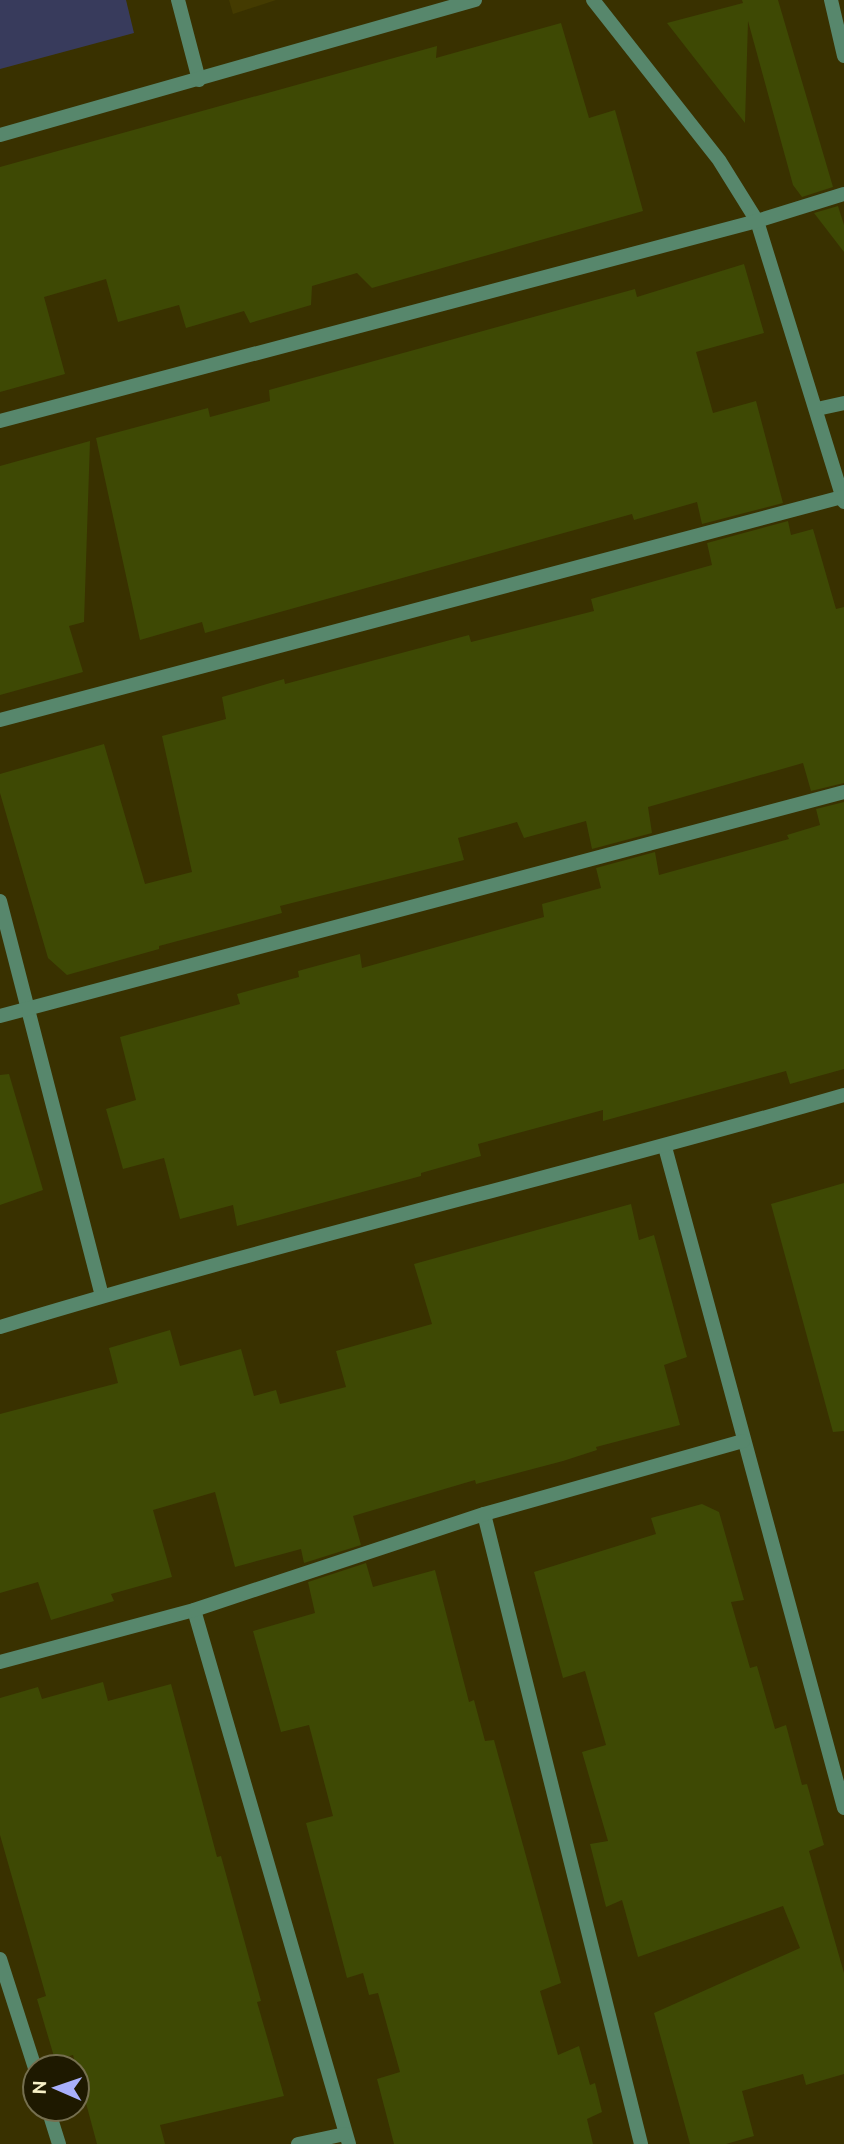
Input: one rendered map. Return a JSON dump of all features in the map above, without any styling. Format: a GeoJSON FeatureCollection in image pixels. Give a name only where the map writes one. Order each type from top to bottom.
{"type":"FeatureCollection","features":[{"type":"Feature","properties":{"kind":"street"},"geometry":{"type":"LineString","coordinates":[[178,0],[199,80]]}},
{"type":"Feature","properties":{"kind":"street"},"geometry":{"type":"LineString","coordinates":[[0,135],[475,0]]}},
{"type":"Feature","properties":{"kind":"street"},"geometry":{"type":"LineString","coordinates":[[0,720],[843,500],[757,222],[719,160],[594,0]]}},
{"type":"Feature","properties":{"kind":"street"},"geometry":{"type":"LineString","coordinates":[[831,0],[844,56]]}},
{"type":"Feature","properties":{"kind":"street"},"geometry":{"type":"LineString","coordinates":[[0,421],[757,222],[844,194]]}},
{"type":"Feature","properties":{"kind":"street"},"geometry":{"type":"LineString","coordinates":[[817,409],[844,403]]}},
{"type":"Feature","properties":{"kind":"street"},"geometry":{"type":"LineString","coordinates":[[0,1016],[844,792]]}},
{"type":"Feature","properties":{"kind":"street"},"geometry":{"type":"LineString","coordinates":[[0,901],[102,1296]]}},
{"type":"Feature","properties":{"kind":"street"},"geometry":{"type":"LineString","coordinates":[[0,1328],[102,1296],[664,1147],[844,1095]]}},
{"type":"Feature","properties":{"kind":"street"},"geometry":{"type":"LineString","coordinates":[[664,1147],[844,1808]]}},
{"type":"Feature","properties":{"kind":"street"},"geometry":{"type":"LineString","coordinates":[[0,1662],[194,1610],[484,1514],[743,1441]]}},
{"type":"Feature","properties":{"kind":"street"},"geometry":{"type":"LineString","coordinates":[[484,1514],[641,2144]]}},
{"type":"Feature","properties":{"kind":"street"},"geometry":{"type":"LineString","coordinates":[[194,1610],[347,2139],[299,2144]]}},
{"type":"Feature","properties":{"kind":"street"},"geometry":{"type":"LineString","coordinates":[[0,1960],[30,2053]]}},
{"type":"Feature","properties":{"kind":"street"},"geometry":{"type":"LineString","coordinates":[[52,2123],[59,2144]]}},
{"type":"Feature","properties":{"kind":"shaded area"},"geometry":{"type":"Polygon","coordinates":[[[0,0],[126,0],[134,33],[0,69],[0,0]]]}},
{"type":"Feature","properties":{"kind":"shaded area"},"geometry":{"type":"Polygon","coordinates":[[[229,0],[276,0],[233,14],[229,0]]]}},
{"type":"Feature","properties":{"kind":"building"},"geometry":{"type":"Polygon","coordinates":[[[742,0],[778,0],[833,187],[802,197],[793,185],[748,21],[745,123],[667,23],[743,3],[742,0]]]}},
{"type":"Feature","properties":{"kind":"building"},"geometry":{"type":"Polygon","coordinates":[[[561,23],[589,118],[615,110],[643,211],[372,288],[357,273],[312,286],[311,305],[250,323],[244,311],[186,328],[179,305],[118,322],[106,279],[44,297],[65,374],[0,392],[0,167],[437,46],[436,58],[561,23]]]}},
{"type":"Feature","properties":{"kind":"building"},"geometry":{"type":"Polygon","coordinates":[[[838,206],[844,225],[844,252],[814,213],[838,206]]]}},
{"type":"Feature","properties":{"kind":"building"},"geometry":{"type":"Polygon","coordinates":[[[744,264],[764,333],[696,352],[713,413],[756,401],[783,503],[702,524],[697,502],[634,520],[632,514],[205,633],[202,622],[140,640],[96,438],[208,408],[210,417],[270,401],[269,390],[635,289],[637,297],[744,264]]]}},
{"type":"Feature","properties":{"kind":"building"},"geometry":{"type":"Polygon","coordinates":[[[90,441],[84,622],[69,626],[83,672],[0,695],[0,466],[90,441]]]}},
{"type":"Feature","properties":{"kind":"building"},"geometry":{"type":"Polygon","coordinates":[[[788,521],[791,535],[813,529],[836,609],[844,607],[844,783],[811,791],[803,763],[648,807],[652,833],[592,849],[586,821],[524,838],[517,822],[458,838],[464,860],[280,906],[282,913],[159,946],[159,949],[67,975],[48,958],[0,793],[0,774],[104,744],[145,884],[192,872],[162,736],[226,719],[222,697],[284,679],[285,684],[469,635],[471,642],[594,611],[591,599],[712,565],[707,543],[788,521]]]}},
{"type":"Feature","properties":{"kind":"building"},"geometry":{"type":"Polygon","coordinates":[[[844,802],[844,1069],[790,1084],[786,1071],[603,1121],[603,1110],[478,1144],[481,1156],[421,1173],[421,1176],[237,1226],[233,1205],[180,1219],[164,1158],[123,1169],[106,1109],[136,1100],[120,1037],[240,1004],[237,994],[299,977],[298,971],[360,954],[362,968],[544,917],[542,904],[601,888],[596,868],[655,852],[659,875],[789,839],[787,835],[820,825],[816,809],[844,802]]]}},
{"type":"Feature","properties":{"kind":"building"},"geometry":{"type":"Polygon","coordinates":[[[9,1074],[43,1190],[0,1205],[0,1075],[9,1074]]]}},
{"type":"Feature","properties":{"kind":"building"},"geometry":{"type":"Polygon","coordinates":[[[844,1183],[844,1431],[833,1432],[771,1204],[844,1183]]]}},
{"type":"Feature","properties":{"kind":"building"},"geometry":{"type":"Polygon","coordinates":[[[631,1204],[639,1240],[654,1235],[687,1357],[664,1365],[680,1425],[596,1447],[597,1450],[563,1461],[476,1484],[475,1480],[353,1516],[361,1545],[304,1563],[301,1549],[235,1567],[215,1492],[153,1510],[172,1577],[111,1594],[114,1601],[51,1620],[38,1582],[0,1593],[0,1414],[118,1383],[109,1348],[170,1330],[180,1366],[241,1349],[254,1396],[276,1390],[280,1404],[346,1387],[336,1351],[432,1324],[414,1264],[631,1204]]]}},
{"type":"Feature","properties":{"kind":"building"},"geometry":{"type":"Polygon","coordinates":[[[702,1504],[719,1512],[744,1600],[731,1602],[750,1668],[757,1666],[775,1729],[786,1725],[802,1785],[807,1784],[824,1845],[809,1851],[844,1973],[844,2074],[806,2085],[803,2074],[742,2091],[754,2136],[726,2144],[690,2144],[654,2013],[800,1948],[783,1906],[638,1957],[622,1900],[606,1907],[590,1844],[608,1841],[582,1752],[606,1745],[585,1671],[563,1678],[534,1572],[656,1534],[651,1518],[702,1504]]]}},
{"type":"Feature","properties":{"kind":"building"},"geometry":{"type":"Polygon","coordinates":[[[366,1563],[373,1587],[435,1570],[469,1702],[474,1700],[485,1741],[494,1740],[561,1983],[540,1991],[558,2055],[579,2046],[590,2085],[595,2083],[602,2112],[587,2119],[593,2144],[394,2144],[377,2079],[400,2072],[378,1993],[369,1995],[363,1973],[347,1978],[306,1823],[333,1816],[309,1725],[281,1732],[253,1631],[315,1613],[308,1582],[366,1563]]]}},
{"type":"Feature","properties":{"kind":"building"},"geometry":{"type":"Polygon","coordinates":[[[103,1682],[108,1701],[171,1684],[217,1857],[221,1856],[261,2001],[257,2002],[284,2096],[160,2125],[165,2144],[97,2144],[91,2122],[91,2053],[53,2053],[37,1999],[46,1996],[0,1835],[0,1698],[38,1687],[42,1699],[103,1682]]]}}]}
